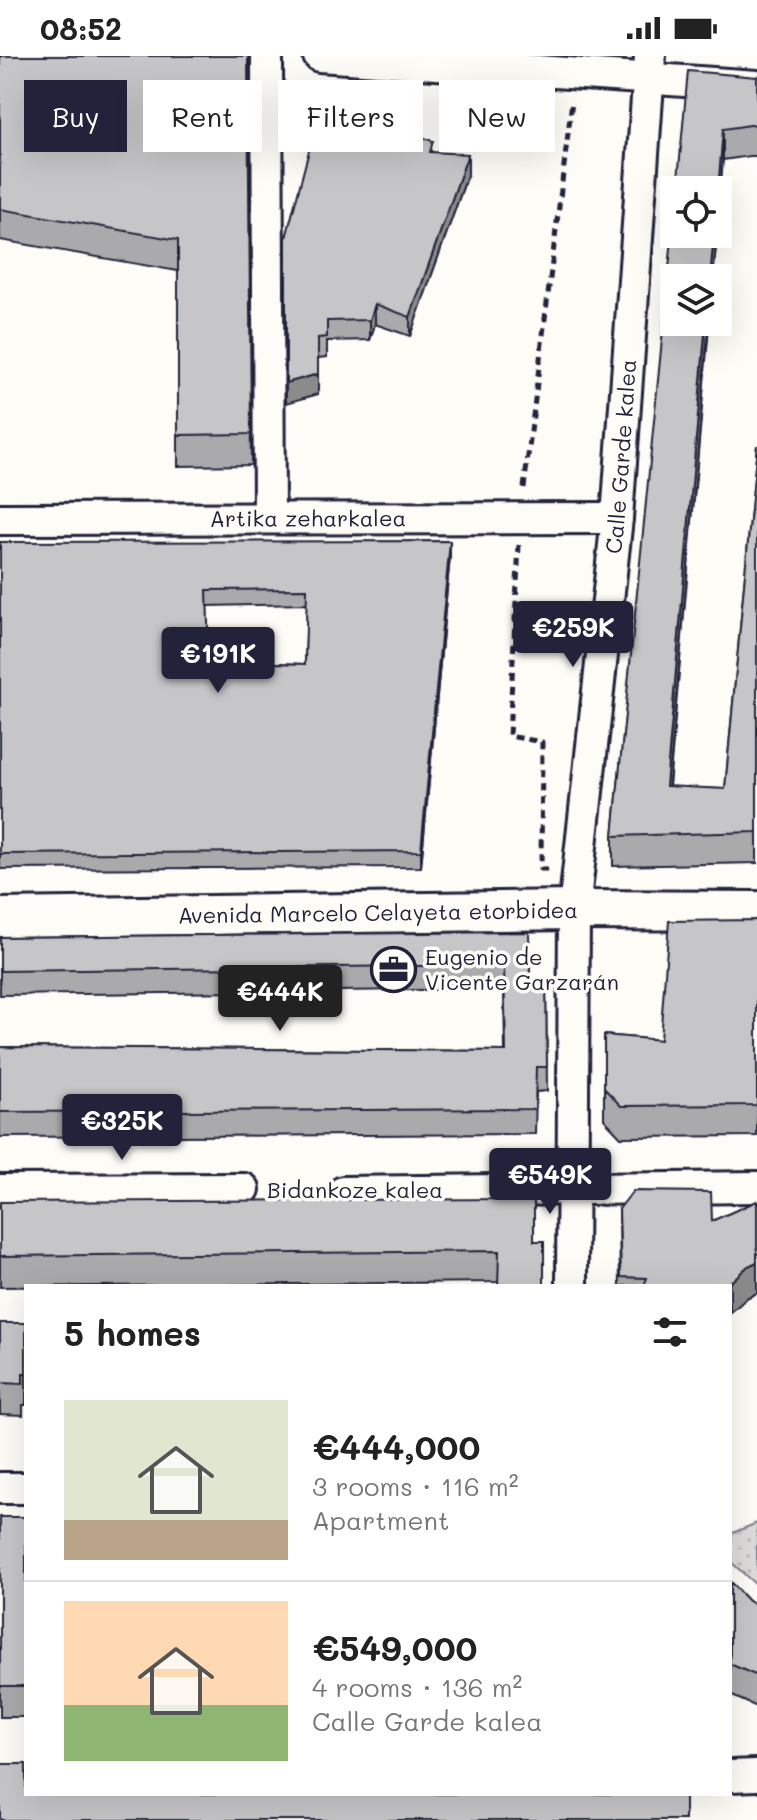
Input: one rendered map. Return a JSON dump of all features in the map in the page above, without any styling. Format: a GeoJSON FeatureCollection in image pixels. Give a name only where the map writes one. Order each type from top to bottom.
{"type":"FeatureCollection","features":[{"type":"Feature","properties":{"kind":"main road","name":"Avenida Marcelo Celayeta etorbidea"},"geometry":{"type":"LineString","coordinates":[[0,918],[574,910],[757,911]]}},
{"type":"Feature","properties":{"kind":"street"},"geometry":{"type":"LineString","coordinates":[[267,56],[269,518]]}},
{"type":"Feature","properties":{"kind":"street"},"geometry":{"type":"LineString","coordinates":[[319,56],[648,67],[757,86]]}},
{"type":"Feature","properties":{"kind":"street","name":"Calle Garde kalea"},"geometry":{"type":"LineString","coordinates":[[572,1284],[574,910],[617,518],[648,67]]}},
{"type":"Feature","properties":{"kind":"street","name":"Artika zeharkalea"},"geometry":{"type":"LineString","coordinates":[[0,519],[617,518]]}},
{"type":"Feature","properties":{"kind":"street","name":"Bidankoze kalea"},"geometry":{"type":"LineString","coordinates":[[343,1192],[757,1187]]}},
{"type":"Feature","properties":{"kind":"street","name":"Bidankoze kalea"},"geometry":{"type":"LineString","coordinates":[[0,1190],[244,1189]]}},
{"type":"Feature","properties":{"kind":"street"},"geometry":{"type":"LineString","coordinates":[[0,1488],[24,1488]]}},
{"type":"Feature","properties":{"kind":"street"},"geometry":{"type":"LineString","coordinates":[[732,1776],[757,1775]]}},
{"type":"Feature","properties":{"kind":"path","name":"Bidankoze kalea"},"geometry":{"type":"LineString","coordinates":[[244,1189],[343,1192]]}},
{"type":"Feature","properties":{"kind":"shaded area"},"geometry":{"type":"Polygon","coordinates":[[[757,1523],[757,1586],[732,1563],[732,1533],[757,1523]]]}},
{"type":"Feature","properties":{"kind":"building"},"geometry":{"type":"Polygon","coordinates":[[[0,56],[248,56],[248,80],[143,80],[143,152],[249,152],[251,434],[178,435],[178,240],[0,209],[0,56]]]}},
{"type":"Feature","properties":{"kind":"building"},"geometry":{"type":"Polygon","coordinates":[[[688,71],[757,77],[757,125],[723,129],[719,176],[678,176],[688,71]]]}},
{"type":"Feature","properties":{"kind":"building"},"geometry":{"type":"Polygon","coordinates":[[[423,138],[433,141],[430,152],[468,154],[410,317],[375,304],[370,320],[327,321],[327,337],[318,338],[318,374],[286,383],[286,238],[309,152],[423,152],[423,138]]]}},
{"type":"Feature","properties":{"kind":"building"},"geometry":{"type":"Polygon","coordinates":[[[671,248],[713,248],[711,264],[669,264],[671,248]]]}},
{"type":"Feature","properties":{"kind":"building"},"geometry":{"type":"Polygon","coordinates":[[[662,336],[705,336],[666,786],[725,789],[757,445],[757,832],[613,836],[662,336]]]}},
{"type":"Feature","properties":{"kind":"building"},"geometry":{"type":"Polygon","coordinates":[[[450,541],[421,851],[0,854],[0,542],[450,541]],[[307,589],[207,590],[209,661],[305,664],[307,589]]]}},
{"type":"Feature","properties":{"kind":"building"},"geometry":{"type":"Polygon","coordinates":[[[757,920],[757,1105],[621,1106],[604,1088],[604,1035],[660,1040],[669,921],[757,920]]]}},
{"type":"Feature","properties":{"kind":"building"},"geometry":{"type":"Polygon","coordinates":[[[529,932],[530,979],[546,979],[547,1067],[536,1067],[535,1109],[0,1112],[0,1047],[506,1051],[504,965],[0,971],[0,937],[529,932]]]}},
{"type":"Feature","properties":{"kind":"building"},"geometry":{"type":"Polygon","coordinates":[[[633,1191],[711,1192],[712,1221],[757,1201],[757,1262],[728,1284],[645,1284],[647,1278],[621,1277],[619,1209],[633,1191]]]}},
{"type":"Feature","properties":{"kind":"building"},"geometry":{"type":"Polygon","coordinates":[[[534,1199],[534,1241],[544,1241],[544,1284],[498,1284],[499,1251],[0,1256],[0,1202],[534,1199]]]}},
{"type":"Feature","properties":{"kind":"building"},"geometry":{"type":"Polygon","coordinates":[[[0,1323],[24,1323],[23,1384],[0,1383],[0,1323]]]}},
{"type":"Feature","properties":{"kind":"building"},"geometry":{"type":"Polygon","coordinates":[[[0,1517],[24,1517],[24,1686],[0,1686],[0,1517]]]}},
{"type":"Feature","properties":{"kind":"building"},"geometry":{"type":"Polygon","coordinates":[[[732,1584],[757,1606],[757,1676],[732,1665],[732,1584]]]}},
{"type":"Feature","properties":{"kind":"building"},"geometry":{"type":"Polygon","coordinates":[[[0,1764],[24,1764],[24,1796],[685,1796],[685,1820],[0,1820],[0,1764]]]}},
{"type":"Feature","properties":{"kind":"place","name":"Eugenio de Vicente Garzarán"},"geometry":{"type":"Point","coordinates":[394,970]}}]}
